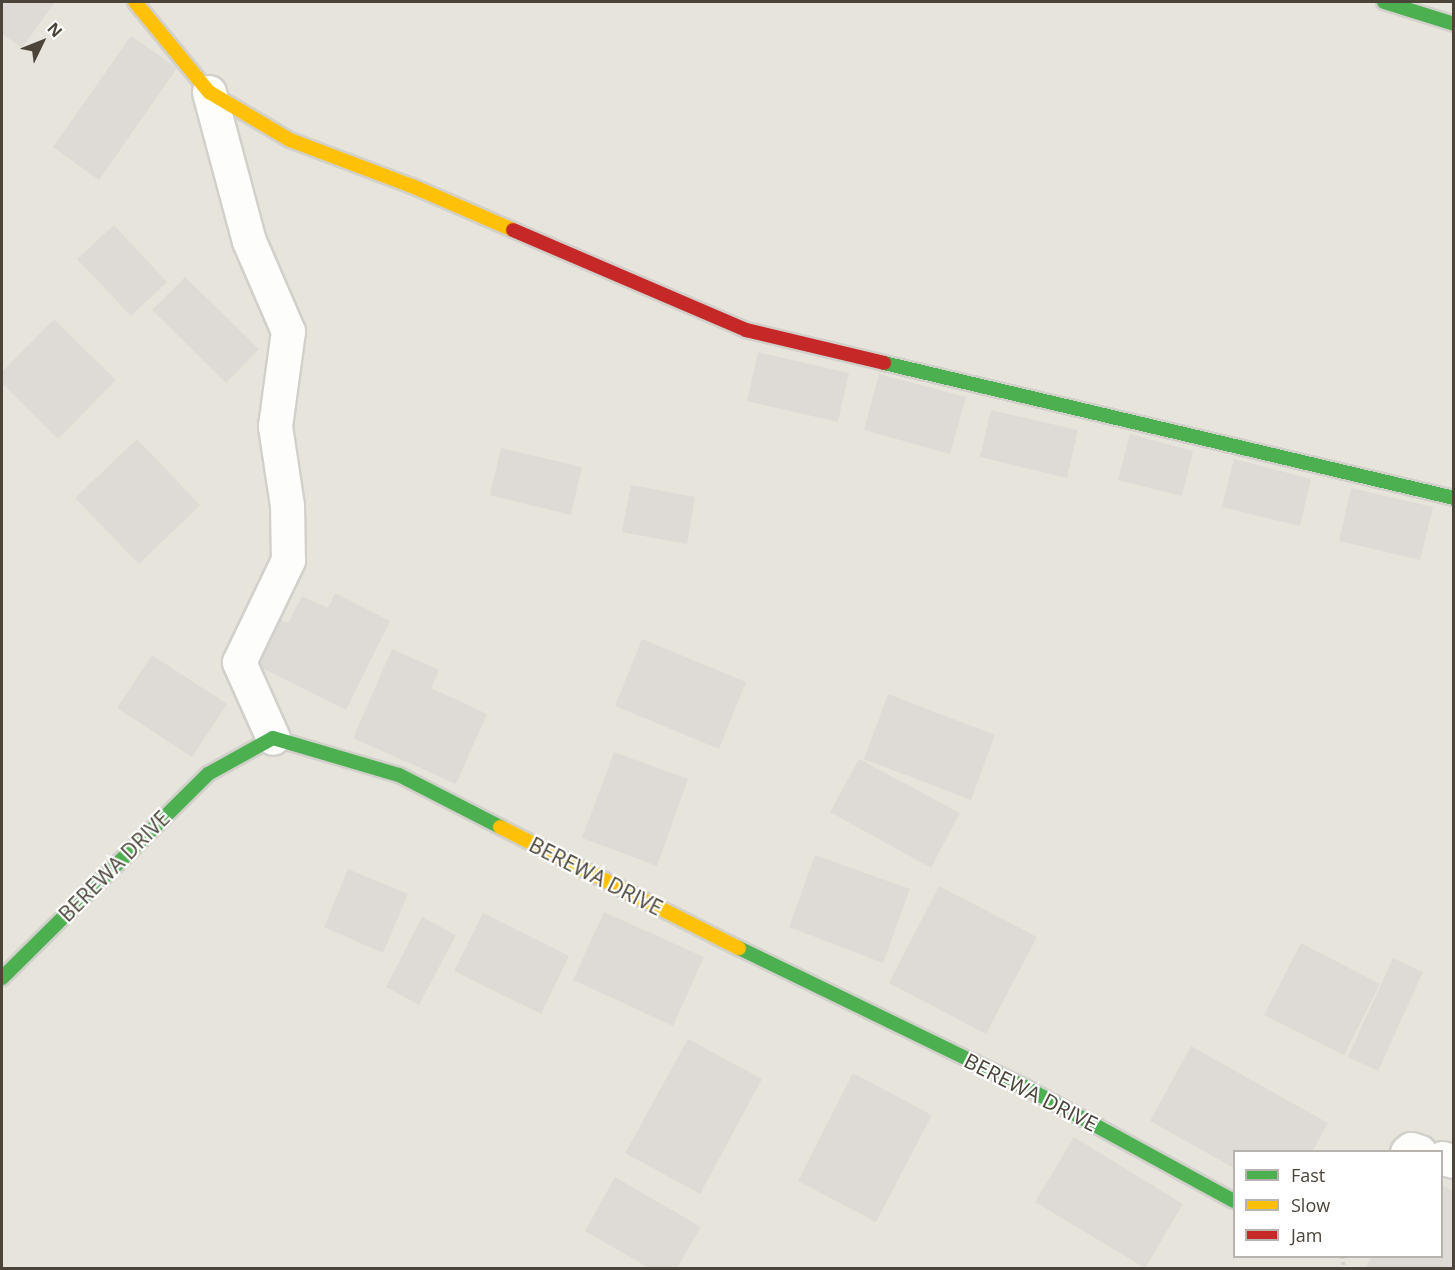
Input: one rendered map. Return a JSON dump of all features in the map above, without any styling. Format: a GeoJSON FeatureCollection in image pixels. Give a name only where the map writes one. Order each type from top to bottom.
{"type":"FeatureCollection","features":[{"type":"Feature","properties":{"kind":"street"},"geometry":{"type":"LineString","coordinates":[[135,2],[209,92],[290,140],[412,186],[746,330],[1454,498]]}},
{"type":"Feature","properties":{"kind":"street"},"geometry":{"type":"LineString","coordinates":[[1384,2],[1454,24]]}},
{"type":"Feature","properties":{"kind":"street"},"geometry":{"type":"LineString","coordinates":[[209,92],[249,241],[288,331],[275,426],[287,505],[288,560],[239,662],[273,738]]}},
{"type":"Feature","properties":{"kind":"street","name":"BEREWA DRIVE"},"geometry":{"type":"LineString","coordinates":[[2,978],[207,774],[273,738],[399,775],[697,927],[1025,1087],[1233,1200]]}},
{"type":"Feature","properties":{"kind":"shaded area"},"geometry":{"type":"Polygon","coordinates":[[[2,2],[1453,2],[1453,1268],[2,1268],[2,2]]]}},
{"type":"Feature","properties":{"kind":"building"},"geometry":{"type":"Polygon","coordinates":[[[2,2],[55,2],[22,48],[2,34],[2,2]]]}},
{"type":"Feature","properties":{"kind":"building"},"geometry":{"type":"Polygon","coordinates":[[[131,36],[177,68],[99,180],[53,147],[131,36]]]}},
{"type":"Feature","properties":{"kind":"building"},"geometry":{"type":"Polygon","coordinates":[[[114,225],[167,282],[131,316],[77,259],[114,225]]]}},
{"type":"Feature","properties":{"kind":"building"},"geometry":{"type":"Polygon","coordinates":[[[185,277],[259,349],[226,383],[152,310],[185,277]]]}},
{"type":"Feature","properties":{"kind":"building"},"geometry":{"type":"Polygon","coordinates":[[[54,319],[116,380],[58,439],[2,383],[2,372],[54,319]]]}},
{"type":"Feature","properties":{"kind":"building"},"geometry":{"type":"Polygon","coordinates":[[[758,352],[849,373],[838,422],[747,401],[758,352]]]}},
{"type":"Feature","properties":{"kind":"building"},"geometry":{"type":"Polygon","coordinates":[[[879,374],[966,397],[950,454],[864,430],[879,374]]]}},
{"type":"Feature","properties":{"kind":"building"},"geometry":{"type":"Polygon","coordinates":[[[991,410],[1078,430],[1067,478],[980,457],[991,410]]]}},
{"type":"Feature","properties":{"kind":"building"},"geometry":{"type":"Polygon","coordinates":[[[1130,434],[1193,451],[1182,496],[1118,480],[1130,434]]]}},
{"type":"Feature","properties":{"kind":"building"},"geometry":{"type":"Polygon","coordinates":[[[137,439],[200,505],[139,564],[75,498],[137,439]]]}},
{"type":"Feature","properties":{"kind":"building"},"geometry":{"type":"Polygon","coordinates":[[[501,448],[582,467],[571,515],[490,495],[501,448]]]}},
{"type":"Feature","properties":{"kind":"building"},"geometry":{"type":"Polygon","coordinates":[[[1234,459],[1311,479],[1300,526],[1222,507],[1234,459]]]}},
{"type":"Feature","properties":{"kind":"building"},"geometry":{"type":"Polygon","coordinates":[[[631,485],[695,497],[687,544],[622,532],[631,485]]]}},
{"type":"Feature","properties":{"kind":"building"},"geometry":{"type":"Polygon","coordinates":[[[1351,488],[1433,507],[1420,560],[1339,541],[1351,488]]]}},
{"type":"Feature","properties":{"kind":"building"},"geometry":{"type":"Polygon","coordinates":[[[335,593],[390,621],[346,710],[252,663],[275,617],[288,623],[302,596],[328,608],[335,593]]]}},
{"type":"Feature","properties":{"kind":"building"},"geometry":{"type":"Polygon","coordinates":[[[642,639],[746,682],[719,749],[615,706],[642,639]]]}},
{"type":"Feature","properties":{"kind":"building"},"geometry":{"type":"Polygon","coordinates":[[[392,649],[439,670],[431,688],[487,714],[456,784],[353,738],[392,649]]]}},
{"type":"Feature","properties":{"kind":"building"},"geometry":{"type":"Polygon","coordinates":[[[152,655],[227,704],[192,757],[117,708],[152,655]]]}},
{"type":"Feature","properties":{"kind":"building"},"geometry":{"type":"Polygon","coordinates":[[[888,694],[995,735],[971,800],[864,759],[888,694]]]}},
{"type":"Feature","properties":{"kind":"building"},"geometry":{"type":"Polygon","coordinates":[[[614,752],[688,779],[657,866],[582,838],[614,752]]]}},
{"type":"Feature","properties":{"kind":"building"},"geometry":{"type":"Polygon","coordinates":[[[859,759],[960,813],[931,868],[830,812],[859,759]]]}},
{"type":"Feature","properties":{"kind":"building"},"geometry":{"type":"Polygon","coordinates":[[[815,855],[910,889],[883,963],[789,927],[815,855]]]}},
{"type":"Feature","properties":{"kind":"building"},"geometry":{"type":"Polygon","coordinates":[[[348,869],[408,894],[383,953],[324,927],[348,869]]]}},
{"type":"Feature","properties":{"kind":"building"},"geometry":{"type":"Polygon","coordinates":[[[939,886],[1037,937],[986,1034],[889,983],[939,886]]]}},
{"type":"Feature","properties":{"kind":"building"},"geometry":{"type":"Polygon","coordinates":[[[604,912],[704,957],[673,1026],[573,980],[604,912]]]}},
{"type":"Feature","properties":{"kind":"building"},"geometry":{"type":"Polygon","coordinates":[[[483,913],[569,956],[541,1014],[454,971],[483,913]]]}},
{"type":"Feature","properties":{"kind":"building"},"geometry":{"type":"Polygon","coordinates":[[[422,917],[456,935],[419,1005],[386,987],[422,917]]]}},
{"type":"Feature","properties":{"kind":"building"},"geometry":{"type":"Polygon","coordinates":[[[1301,943],[1380,984],[1344,1055],[1264,1015],[1301,943]]]}},
{"type":"Feature","properties":{"kind":"building"},"geometry":{"type":"Polygon","coordinates":[[[1393,958],[1423,972],[1378,1071],[1348,1057],[1393,958]]]}},
{"type":"Feature","properties":{"kind":"building"},"geometry":{"type":"Polygon","coordinates":[[[688,1039],[762,1079],[700,1194],[625,1153],[688,1039]]]}},
{"type":"Feature","properties":{"kind":"building"},"geometry":{"type":"Polygon","coordinates":[[[1191,1046],[1328,1123],[1313,1150],[1233,1150],[1233,1167],[1150,1121],[1191,1046]]]}},
{"type":"Feature","properties":{"kind":"building"},"geometry":{"type":"Polygon","coordinates":[[[853,1073],[932,1115],[876,1222],[798,1181],[853,1073]]]}},
{"type":"Feature","properties":{"kind":"building"},"geometry":{"type":"Polygon","coordinates":[[[1074,1137],[1183,1204],[1145,1268],[1035,1202],[1074,1137]]]}},
{"type":"Feature","properties":{"kind":"building"},"geometry":{"type":"Polygon","coordinates":[[[615,1177],[701,1227],[677,1268],[649,1268],[585,1231],[615,1177]]]}},
{"type":"Feature","properties":{"kind":"building"},"geometry":{"type":"Polygon","coordinates":[[[1443,1186],[1454,1192],[1454,1268],[1365,1268],[1371,1258],[1443,1258],[1443,1186]]]}},
{"type":"Feature","properties":{"kind":"traffic: fast"},"geometry":{"type":"LineString","coordinates":[[1384,2],[1454,24]]}},
{"type":"Feature","properties":{"kind":"traffic: fast"},"geometry":{"type":"LineString","coordinates":[[884,363],[1454,498]]}},
{"type":"Feature","properties":{"kind":"traffic: fast"},"geometry":{"type":"LineString","coordinates":[[2,978],[208,774],[273,738],[399,775],[500,827]]}},
{"type":"Feature","properties":{"kind":"traffic: fast"},"geometry":{"type":"LineString","coordinates":[[739,948],[1025,1087],[1233,1200]]}},
{"type":"Feature","properties":{"kind":"traffic: slow"},"geometry":{"type":"LineString","coordinates":[[135,2],[209,92],[290,140],[412,186],[513,230]]}},
{"type":"Feature","properties":{"kind":"traffic: slow"},"geometry":{"type":"LineString","coordinates":[[500,827],[739,948]]}},
{"type":"Feature","properties":{"kind":"traffic: jam"},"geometry":{"type":"LineString","coordinates":[[513,230],[746,330],[884,363]]}}]}
